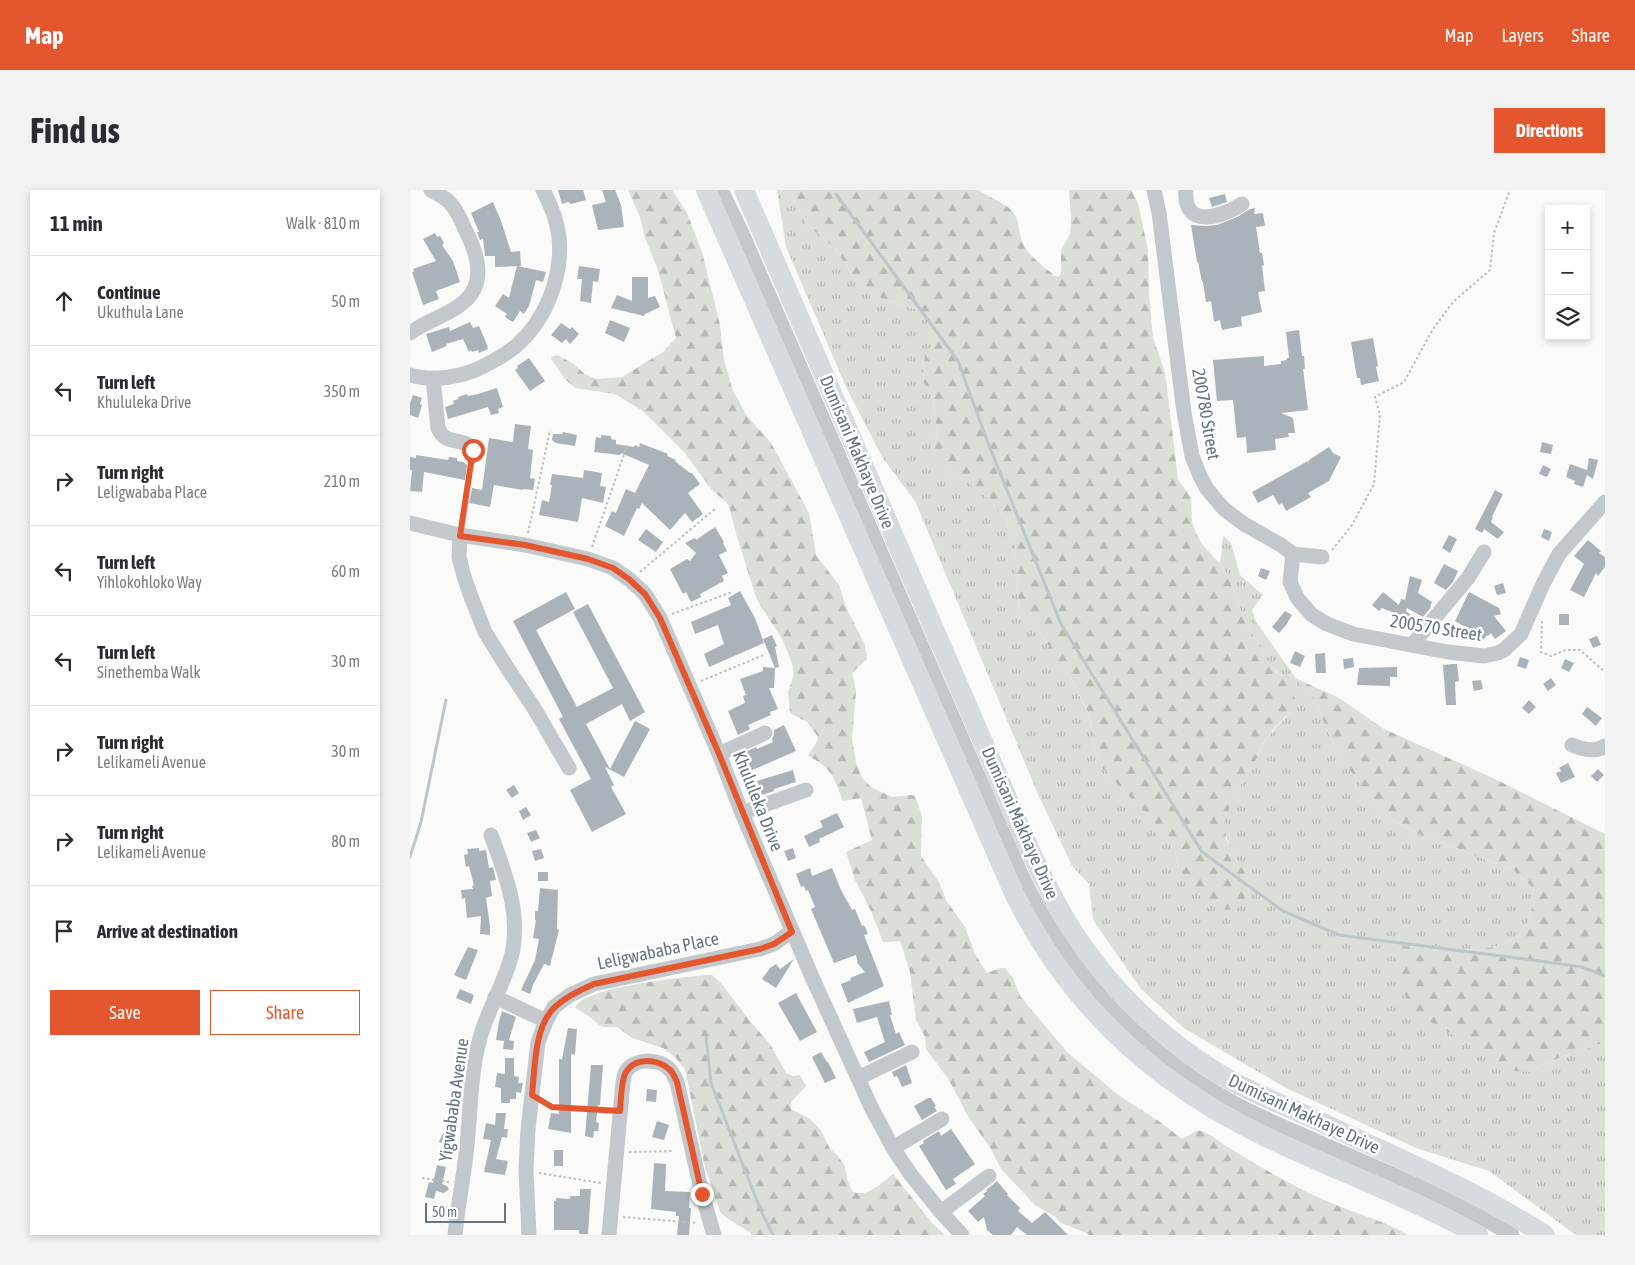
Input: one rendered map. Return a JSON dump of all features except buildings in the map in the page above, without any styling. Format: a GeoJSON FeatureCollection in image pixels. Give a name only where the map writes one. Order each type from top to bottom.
{"type":"FeatureCollection","features":[{"type":"Feature","properties":{"kind":"main road","name":"Dumisani Makhaye Drive"},"geometry":{"type":"LineString","coordinates":[[706,190],[1014,893],[1044,946],[1065,978],[1082,999],[1124,1043],[1156,1071],[1200,1101],[1263,1136],[1415,1204],[1478,1235]]}},
{"type":"Feature","properties":{"kind":"main road","name":"Dumisani Makhaye Drive"},"geometry":{"type":"LineString","coordinates":[[729,192],[1031,853],[1062,915],[1100,970],[1117,990],[1162,1031],[1214,1071],[1260,1096],[1463,1188],[1500,1207],[1545,1235]]}},
{"type":"Feature","properties":{"kind":"street"},"geometry":{"type":"LineString","coordinates":[[410,333],[428,320],[448,312],[466,301],[474,292],[477,282],[477,260],[471,240],[459,215],[450,203],[431,190]]}},
{"type":"Feature","properties":{"kind":"street"},"geometry":{"type":"LineString","coordinates":[[410,375],[432,378],[472,372],[516,346],[538,319],[550,297],[556,278],[559,255],[559,236],[555,216],[543,190]]}},
{"type":"Feature","properties":{"kind":"street","name":"200780 Street"},"geometry":{"type":"LineString","coordinates":[[1154,190],[1159,214],[1184,412],[1192,456],[1200,476],[1207,490],[1224,510],[1244,524],[1281,545],[1292,554],[1322,557]]}},
{"type":"Feature","properties":{"kind":"street"},"geometry":{"type":"LineString","coordinates":[[1186,190],[1189,207],[1195,216],[1199,218],[1222,214],[1242,204]]}},
{"type":"Feature","properties":{"kind":"street"},"geometry":{"type":"LineString","coordinates":[[729,192],[1020,872],[1046,922],[1075,964],[1114,1012],[1139,1035],[1186,1074],[1231,1102],[1440,1196],[1512,1235]]}},
{"type":"Feature","properties":{"kind":"street"},"geometry":{"type":"LineString","coordinates":[[432,378],[438,428],[441,435],[445,438],[467,443],[472,447],[472,457]]}},
{"type":"Feature","properties":{"kind":"street","name":"200570 Street"},"geometry":{"type":"LineString","coordinates":[[1292,554],[1290,582],[1298,599],[1312,615],[1327,624],[1353,634],[1455,653],[1484,656],[1498,653],[1511,645],[1521,634],[1543,584],[1559,554],[1605,502]]}},
{"type":"Feature","properties":{"kind":"street","name":"Khululeka Drive"},"geometry":{"type":"LineString","coordinates":[[410,523],[460,536],[525,545],[588,559],[613,568],[645,594],[660,618],[719,754],[792,932],[872,1109],[893,1148],[916,1182],[962,1235]]}},
{"type":"Feature","properties":{"kind":"street"},"geometry":{"type":"LineString","coordinates":[[460,536],[459,557],[463,573],[485,632],[534,708],[569,768]]}},
{"type":"Feature","properties":{"kind":"street"},"geometry":{"type":"LineString","coordinates":[[1412,645],[1468,578],[1484,552]]}},
{"type":"Feature","properties":{"kind":"street"},"geometry":{"type":"LineString","coordinates":[[719,754],[765,732]]}},
{"type":"Feature","properties":{"kind":"street"},"geometry":{"type":"LineString","coordinates":[[1572,744],[1582,749],[1592,750],[1605,746]]}},
{"type":"Feature","properties":{"kind":"street"},"geometry":{"type":"LineString","coordinates":[[742,813],[806,790]]}},
{"type":"Feature","properties":{"kind":"street","name":"Yigwababa Avenue"},"geometry":{"type":"LineString","coordinates":[[455,1235],[468,1134],[471,1082],[480,1039],[514,946],[515,926],[507,880],[491,834]]}},
{"type":"Feature","properties":{"kind":"street","name":"Leligwababa Place"},"geometry":{"type":"LineString","coordinates":[[529,1235],[526,1171],[532,1095],[538,1042],[554,1007],[570,995],[594,984],[760,949],[774,944],[792,932]]}},
{"type":"Feature","properties":{"kind":"street"},"geometry":{"type":"LineString","coordinates":[[495,997],[546,1021]]}},
{"type":"Feature","properties":{"kind":"street"},"geometry":{"type":"LineString","coordinates":[[858,1078],[912,1052]]}},
{"type":"Feature","properties":{"kind":"street"},"geometry":{"type":"LineString","coordinates":[[610,1235],[610,1216],[625,1073],[630,1068],[646,1060],[663,1065],[671,1071],[677,1082],[711,1230]]}},
{"type":"Feature","properties":{"kind":"street"},"geometry":{"type":"LineString","coordinates":[[893,1148],[942,1120]]}},
{"type":"Feature","properties":{"kind":"street"},"geometry":{"type":"LineString","coordinates":[[941,1212],[989,1176]]}},
{"type":"Feature","properties":{"kind":"path"},"geometry":{"type":"LineString","coordinates":[[1322,557],[1334,548],[1352,525],[1374,484],[1380,415],[1375,397],[1404,382],[1433,329],[1453,302],[1490,270],[1494,233],[1510,190]]}},
{"type":"Feature","properties":{"kind":"path"},"geometry":{"type":"LineString","coordinates":[[525,545],[550,430]]}},
{"type":"Feature","properties":{"kind":"path"},"geometry":{"type":"LineString","coordinates":[[588,559],[628,443]]}},
{"type":"Feature","properties":{"kind":"path"},"geometry":{"type":"LineString","coordinates":[[460,536],[472,457]]}},
{"type":"Feature","properties":{"kind":"path"},"geometry":{"type":"LineString","coordinates":[[630,580],[716,508]]}},
{"type":"Feature","properties":{"kind":"path"},"geometry":{"type":"LineString","coordinates":[[660,618],[732,592]]}},
{"type":"Feature","properties":{"kind":"path"},"geometry":{"type":"LineString","coordinates":[[1542,614],[1540,652],[1551,656],[1566,650],[1580,650],[1605,672]]}},
{"type":"Feature","properties":{"kind":"path"},"geometry":{"type":"LineString","coordinates":[[689,685],[766,654]]}},
{"type":"Feature","properties":{"kind":"path"},"geometry":{"type":"LineString","coordinates":[[532,1095],[552,1107],[620,1111]]}},
{"type":"Feature","properties":{"kind":"path"},"geometry":{"type":"LineString","coordinates":[[617,1152],[674,1152]]}},
{"type":"Feature","properties":{"kind":"path"},"geometry":{"type":"LineString","coordinates":[[526,1171],[613,1185]]}},
{"type":"Feature","properties":{"kind":"path"},"geometry":{"type":"LineString","coordinates":[[422,1178],[462,1183]]}},
{"type":"Feature","properties":{"kind":"path"},"geometry":{"type":"LineString","coordinates":[[610,1216],[711,1230]]}},
{"type":"Feature","properties":{"kind":"green space"},"geometry":{"type":"Polygon","coordinates":[[[628,190],[672,190],[687,213],[702,252],[720,325],[724,360],[733,391],[747,416],[771,443],[809,513],[816,555],[839,585],[846,607],[865,645],[867,659],[852,673],[856,691],[852,739],[856,762],[862,778],[871,787],[892,797],[915,796],[922,816],[921,856],[940,884],[946,900],[965,927],[975,954],[987,973],[1005,968],[1013,978],[1020,996],[1067,1052],[1117,1094],[1182,1139],[1198,1130],[1203,1131],[1262,1168],[1315,1196],[1386,1224],[1408,1235],[1089,1235],[1061,1223],[1054,1216],[1035,1205],[1002,1170],[989,1146],[969,1118],[949,1080],[926,1049],[925,1037],[916,1020],[910,972],[900,941],[883,942],[871,911],[855,880],[846,852],[872,840],[861,798],[843,801],[831,774],[823,765],[808,756],[818,737],[807,722],[790,713],[788,692],[794,674],[791,660],[782,639],[757,600],[729,506],[712,490],[684,452],[643,411],[615,394],[575,388],[565,379],[551,359],[551,357],[557,355],[572,363],[585,374],[596,379],[622,377],[663,352],[676,338],[658,270],[645,238],[640,217],[628,190]]]}},
{"type":"Feature","properties":{"kind":"green space"},"geometry":{"type":"Polygon","coordinates":[[[777,190],[790,190],[804,222],[831,245],[846,264],[851,274],[874,296],[915,309],[930,317],[937,333],[936,339],[925,355],[923,369],[924,383],[933,399],[937,430],[934,454],[952,473],[977,488],[1005,518],[1015,545],[1019,611],[1034,624],[1070,677],[1089,715],[1095,751],[1103,769],[1174,843],[1178,870],[1249,885],[1227,839],[1225,820],[1232,800],[1255,762],[1265,741],[1291,712],[1282,676],[1271,667],[1244,619],[1230,579],[1220,564],[1223,536],[1231,543],[1240,575],[1263,595],[1252,610],[1256,622],[1295,677],[1314,698],[1333,744],[1348,768],[1388,818],[1419,834],[1513,870],[1530,885],[1534,891],[1534,899],[1529,921],[1519,935],[1505,944],[1479,950],[1402,946],[1529,1072],[1556,1059],[1605,1042],[1605,1235],[1576,1235],[1489,1171],[1416,1148],[1286,1088],[1185,1029],[1141,989],[1093,920],[1089,884],[1072,866],[1038,794],[915,501],[882,457],[847,389],[786,247],[777,190]]]}},
{"type":"Feature","properties":{"kind":"green space"},"geometry":{"type":"Polygon","coordinates":[[[790,190],[978,190],[1012,211],[1015,215],[1021,240],[1025,248],[1038,262],[1057,277],[1061,274],[1061,250],[1070,234],[1069,190],[1131,190],[1138,203],[1148,250],[1149,295],[1153,338],[1165,372],[1178,479],[1191,498],[1192,522],[1201,543],[1220,564],[1230,579],[1244,619],[1271,667],[1290,684],[1295,700],[1291,712],[1274,728],[1264,742],[1254,764],[1233,798],[1225,821],[1226,839],[1246,875],[1249,885],[1246,898],[1237,909],[1226,910],[1212,905],[1189,887],[1178,870],[1174,843],[1103,769],[1095,751],[1089,714],[1070,677],[1034,624],[1019,611],[1015,545],[1005,518],[977,488],[952,473],[937,460],[934,454],[937,430],[933,399],[924,383],[923,369],[925,355],[936,339],[937,333],[930,317],[915,309],[874,296],[851,274],[846,264],[831,245],[804,222],[790,190]]]}},
{"type":"Feature","properties":{"kind":"green space"},"geometry":{"type":"Polygon","coordinates":[[[1295,678],[1339,698],[1384,729],[1495,779],[1605,834],[1605,1042],[1556,1059],[1529,1072],[1514,1071],[1418,1014],[1406,998],[1395,966],[1396,954],[1402,946],[1479,950],[1505,944],[1519,935],[1529,921],[1534,891],[1513,870],[1419,834],[1388,818],[1348,768],[1333,744],[1314,698],[1295,678]]]}},
{"type":"Feature","properties":{"kind":"green space"},"geometry":{"type":"Polygon","coordinates":[[[712,975],[721,983],[770,1044],[786,1073],[793,1076],[800,1075],[806,1086],[791,1102],[791,1109],[810,1119],[820,1129],[830,1149],[845,1166],[847,1180],[853,1192],[864,1193],[869,1191],[893,1174],[932,1223],[945,1235],[751,1235],[751,1233],[720,1212],[705,1167],[685,1069],[675,1057],[663,1048],[632,1038],[617,1027],[602,1027],[575,1008],[582,1001],[595,994],[613,989],[655,981],[712,975]]]}},
{"type":"Feature","properties":{"kind":"waterway"},"geometry":{"type":"LineString","coordinates":[[836,194],[958,361],[988,443],[1061,624],[1202,852],[1283,911],[1339,935],[1582,967],[1605,976]]}},
{"type":"Feature","properties":{"kind":"waterway"},"geometry":{"type":"LineString","coordinates":[[410,857],[421,822],[446,700]]}},
{"type":"Feature","properties":{"kind":"waterway"},"geometry":{"type":"LineString","coordinates":[[706,1037],[711,1083],[761,1211],[773,1235]]}},
{"type":"Feature","properties":{"kind":"route"},"geometry":{"type":"LineString","coordinates":[[473,450],[460,536],[525,545],[588,559],[613,568],[645,594],[660,618],[719,754],[792,932],[774,944],[760,949],[594,984],[570,995],[554,1007],[538,1042],[532,1095],[552,1107],[620,1111],[625,1073],[630,1068],[646,1060],[663,1065],[671,1071],[677,1082],[702,1194]]}}]}
